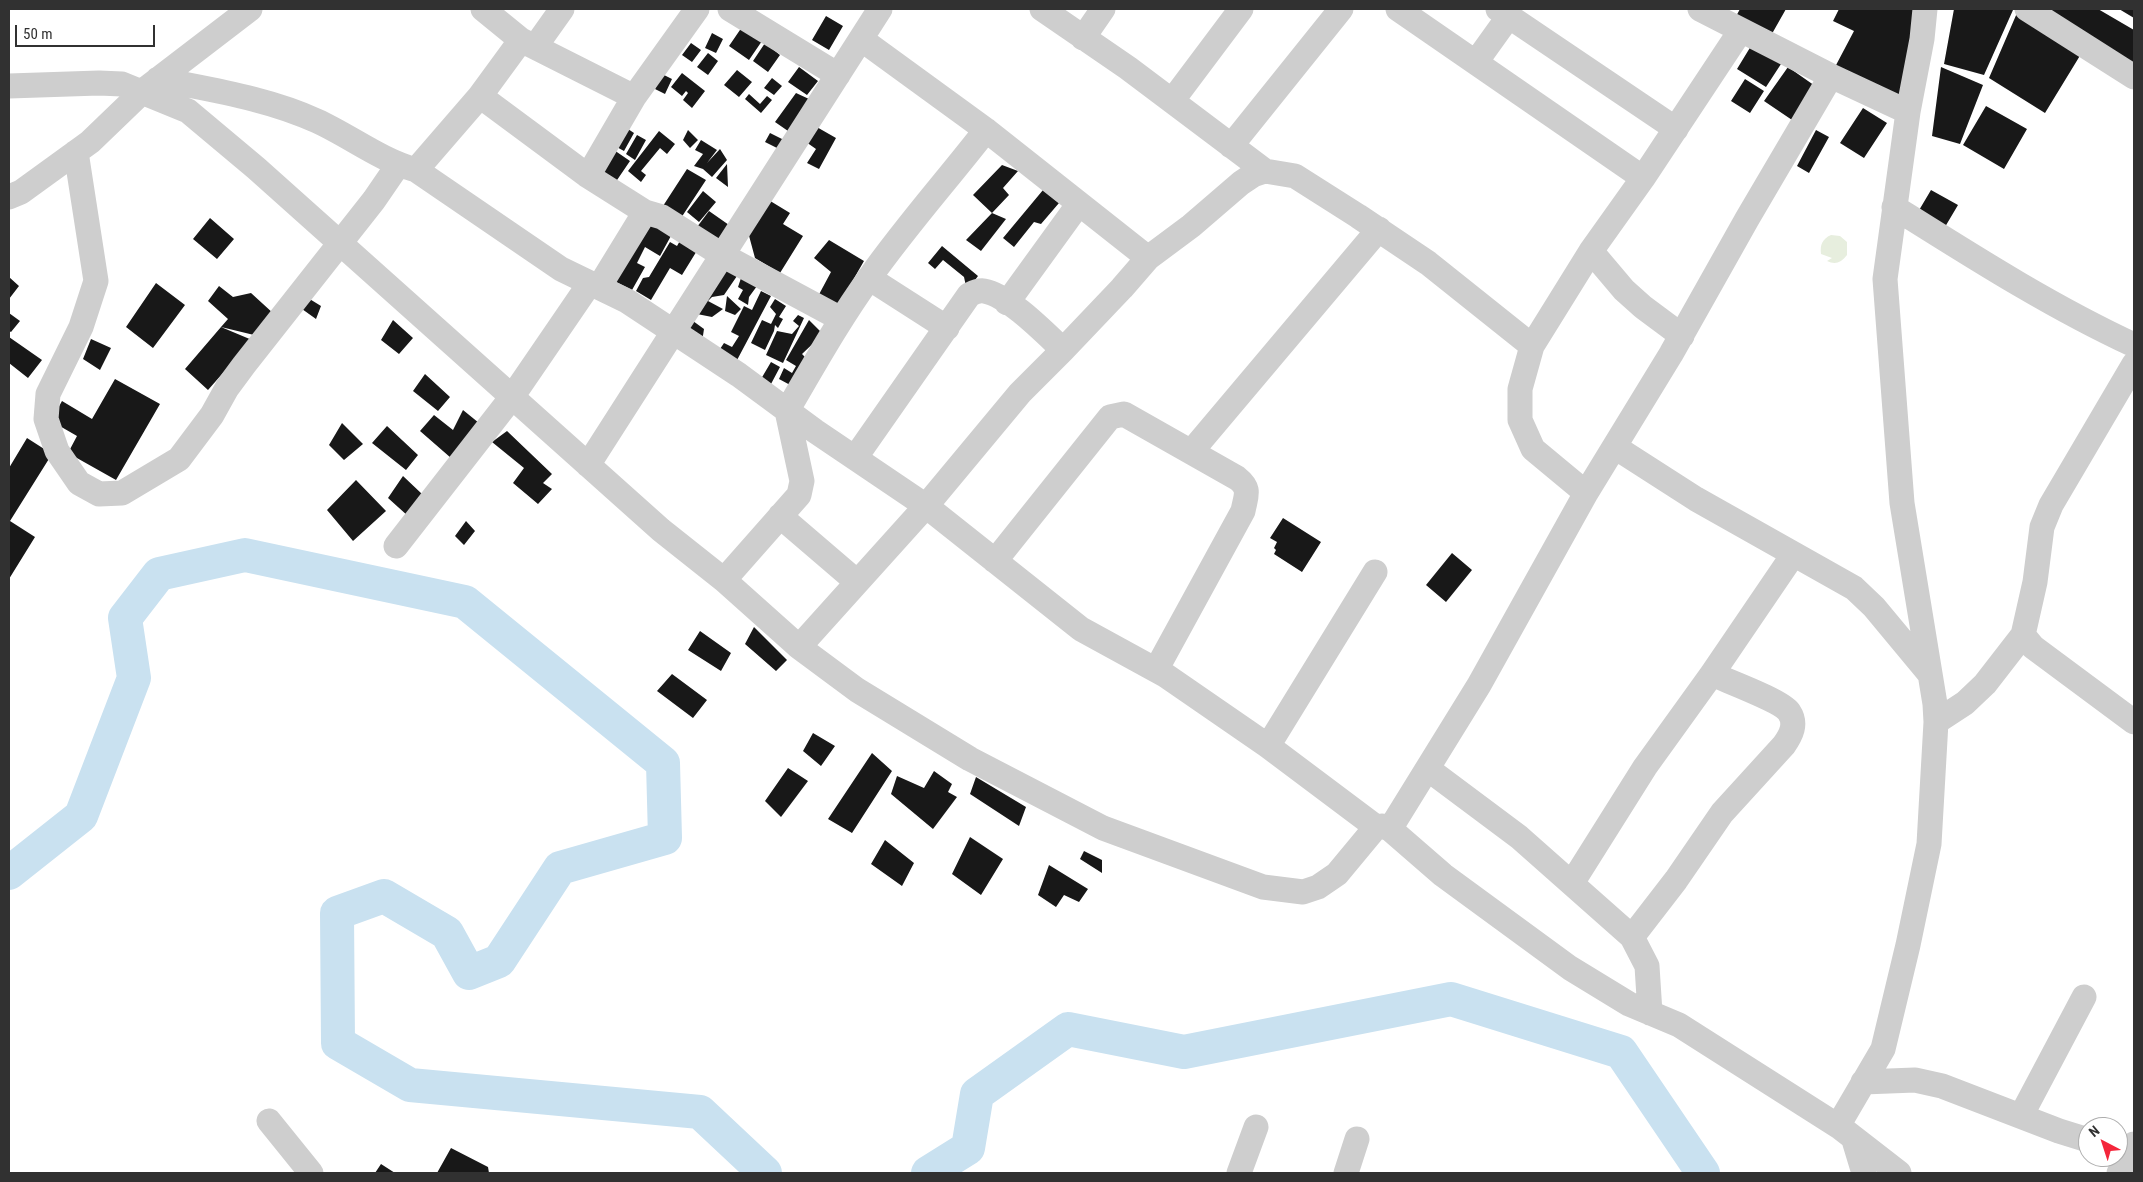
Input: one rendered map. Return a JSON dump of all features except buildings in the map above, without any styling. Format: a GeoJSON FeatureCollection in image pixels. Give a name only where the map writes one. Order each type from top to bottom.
{"type":"FeatureCollection","features":[{"type":"Feature","properties":{"kind":"street"},"geometry":{"type":"LineString","coordinates":[[9,197],[21,192],[90,142],[150,85],[250,9]]}},
{"type":"Feature","properties":{"kind":"street"},"geometry":{"type":"LineString","coordinates":[[483,9],[528,44],[634,97]]}},
{"type":"Feature","properties":{"kind":"street"},"geometry":{"type":"LineString","coordinates":[[76,152],[96,282],[81,327],[48,394],[46,419],[57,450],[79,483],[99,494],[122,493],[179,459],[212,415],[227,388],[244,365],[374,200],[480,96],[562,9]]}},
{"type":"Feature","properties":{"kind":"street"},"geometry":{"type":"LineString","coordinates":[[588,176],[634,97],[697,9]]}},
{"type":"Feature","properties":{"kind":"street"},"geometry":{"type":"LineString","coordinates":[[730,9],[838,75]]}},
{"type":"Feature","properties":{"kind":"street"},"geometry":{"type":"LineString","coordinates":[[588,465],[672,331],[880,9]]}},
{"type":"Feature","properties":{"kind":"street"},"geometry":{"type":"LineString","coordinates":[[1042,9],[1172,101],[1265,171],[1295,176],[1428,262],[1532,346]]}},
{"type":"Feature","properties":{"kind":"street"},"geometry":{"type":"LineString","coordinates":[[1083,38],[1103,9]]}},
{"type":"Feature","properties":{"kind":"street"},"geometry":{"type":"LineString","coordinates":[[1172,101],[1241,9]]}},
{"type":"Feature","properties":{"kind":"street"},"geometry":{"type":"LineString","coordinates":[[1231,146],[1340,9]]}},
{"type":"Feature","properties":{"kind":"street"},"geometry":{"type":"LineString","coordinates":[[1399,9],[1643,178]]}},
{"type":"Feature","properties":{"kind":"street"},"geometry":{"type":"LineString","coordinates":[[1700,9],[1831,76],[1908,112]]}},
{"type":"Feature","properties":{"kind":"street"},"geometry":{"type":"LineString","coordinates":[[1864,1173],[1842,1119],[1883,1049],[1908,945],[1929,844],[1936,722],[1935,704],[1928,672],[1902,503],[1885,279],[1908,112],[1922,39],[1925,9]]}},
{"type":"Feature","properties":{"kind":"street"},"geometry":{"type":"LineString","coordinates":[[2029,9],[2134,77]]}},
{"type":"Feature","properties":{"kind":"street"},"geometry":{"type":"LineString","coordinates":[[1476,62],[1503,13],[1676,129]]}},
{"type":"Feature","properties":{"kind":"street"},"geometry":{"type":"LineString","coordinates":[[1586,494],[1533,449],[1520,420],[1520,389],[1532,346],[1591,251],[1643,178],[1742,30]]}},
{"type":"Feature","properties":{"kind":"street"},"geometry":{"type":"LineString","coordinates":[[861,39],[986,130],[1078,205],[1148,258]]}},
{"type":"Feature","properties":{"kind":"street"},"geometry":{"type":"LineString","coordinates":[[150,85],[188,111],[256,168],[661,530],[724,580],[799,647],[856,690],[970,759],[1103,828],[1263,887],[1303,892],[1318,887],[1337,874],[1383,828],[1428,769],[1493,660],[1586,494],[1682,336],[1747,218],[1831,76]]}},
{"type":"Feature","properties":{"kind":"street"},"geometry":{"type":"LineString","coordinates":[[9,86],[100,83],[150,85],[259,100],[316,120],[407,168],[562,269],[627,301],[672,331],[926,506],[1081,629],[1156,670],[1268,746],[1383,828],[1443,875],[1570,968],[1629,1004],[1679,1024],[1848,1134],[1899,1173]]}},
{"type":"Feature","properties":{"kind":"street"},"geometry":{"type":"LineString","coordinates":[[480,96],[588,176],[645,212],[662,217],[722,255],[841,319]]}},
{"type":"Feature","properties":{"kind":"street"},"geometry":{"type":"LineString","coordinates":[[724,580],[799,495],[802,481],[787,411],[841,319],[869,278],[901,234],[986,130]]}},
{"type":"Feature","properties":{"kind":"street"},"geometry":{"type":"LineString","coordinates":[[799,647],[926,506],[1020,393],[1122,288],[1148,258],[1191,226],[1241,183],[1253,175],[1265,171]]}},
{"type":"Feature","properties":{"kind":"street"},"geometry":{"type":"LineString","coordinates":[[1008,303],[1078,205]]}},
{"type":"Feature","properties":{"kind":"street"},"geometry":{"type":"LineString","coordinates":[[1894,207],[2002,275],[2087,323],[2134,345]]}},
{"type":"Feature","properties":{"kind":"street"},"geometry":{"type":"LineString","coordinates":[[396,546],[512,398],[595,285],[645,212]]}},
{"type":"Feature","properties":{"kind":"street"},"geometry":{"type":"LineString","coordinates":[[1191,452],[1379,229]]}},
{"type":"Feature","properties":{"kind":"street"},"geometry":{"type":"LineString","coordinates":[[1591,251],[1624,290],[1643,307],[1682,336]]}},
{"type":"Feature","properties":{"kind":"street"},"geometry":{"type":"LineString","coordinates":[[869,278],[947,328]]}},
{"type":"Feature","properties":{"kind":"street"},"geometry":{"type":"LineString","coordinates":[[856,458],[968,295],[976,291],[985,291],[1008,303],[1027,317],[1062,350]]}},
{"type":"Feature","properties":{"kind":"street"},"geometry":{"type":"LineString","coordinates":[[1936,722],[1964,703],[1985,684],[2023,635],[2035,582],[2042,527],[2051,505],[2134,364]]}},
{"type":"Feature","properties":{"kind":"street"},"geometry":{"type":"LineString","coordinates":[[995,561],[1110,417],[1124,414],[1246,484],[1244,510],[1156,670]]}},
{"type":"Feature","properties":{"kind":"street"},"geometry":{"type":"LineString","coordinates":[[1615,447],[1696,499],[1854,588],[1874,607],[1928,672]]}},
{"type":"Feature","properties":{"kind":"street"},"geometry":{"type":"LineString","coordinates":[[780,516],[858,582]]}},
{"type":"Feature","properties":{"kind":"street"},"geometry":{"type":"LineString","coordinates":[[1572,883],[1645,768],[1793,555]]}},
{"type":"Feature","properties":{"kind":"street"},"geometry":{"type":"LineString","coordinates":[[1268,746],[1375,572]]}},
{"type":"Feature","properties":{"kind":"street"},"geometry":{"type":"LineString","coordinates":[[2023,635],[2033,647],[2134,722]]}},
{"type":"Feature","properties":{"kind":"street"},"geometry":{"type":"LineString","coordinates":[[1632,937],[1676,880],[1722,813],[1793,733],[1793,721],[1789,711],[1779,704],[1712,674]]}},
{"type":"Feature","properties":{"kind":"street"},"geometry":{"type":"LineString","coordinates":[[1428,769],[1519,837],[1632,937],[1647,966],[1650,1013]]}},
{"type":"Feature","properties":{"kind":"street"},"geometry":{"type":"LineString","coordinates":[[2021,1116],[2084,997]]}},
{"type":"Feature","properties":{"kind":"street"},"geometry":{"type":"LineString","coordinates":[[1864,1082],[1915,1080],[1942,1086],[2078,1136]]}},
{"type":"Feature","properties":{"kind":"street"},"geometry":{"type":"LineString","coordinates":[[269,1121],[311,1173]]}},
{"type":"Feature","properties":{"kind":"street"},"geometry":{"type":"LineString","coordinates":[[1239,1173],[1256,1127]]}},
{"type":"Feature","properties":{"kind":"street"},"geometry":{"type":"LineString","coordinates":[[1346,1173],[1357,1139]]}},
{"type":"Feature","properties":{"kind":"green space"},"geometry":{"type":"Polygon","coordinates":[[[1831,235],[1840,236],[1847,242],[1847,255],[1842,260],[1833,263],[1827,261],[1832,258],[1821,254],[1822,243],[1831,235]]]}},
{"type":"Feature","properties":{"kind":"waterway"},"geometry":{"type":"LineString","coordinates":[[9,873],[81,816],[134,678],[125,618],[159,574],[245,555],[465,602],[663,763],[665,838],[560,868],[499,961],[469,973],[447,933],[384,896],[337,913],[338,1043],[410,1085],[700,1112],[765,1173]]}},
{"type":"Feature","properties":{"kind":"waterway"},"geometry":{"type":"LineString","coordinates":[[928,1173],[968,1148],[977,1094],[1068,1029],[1184,1052],[1451,999],[1621,1052],[1703,1173]]}}]}
